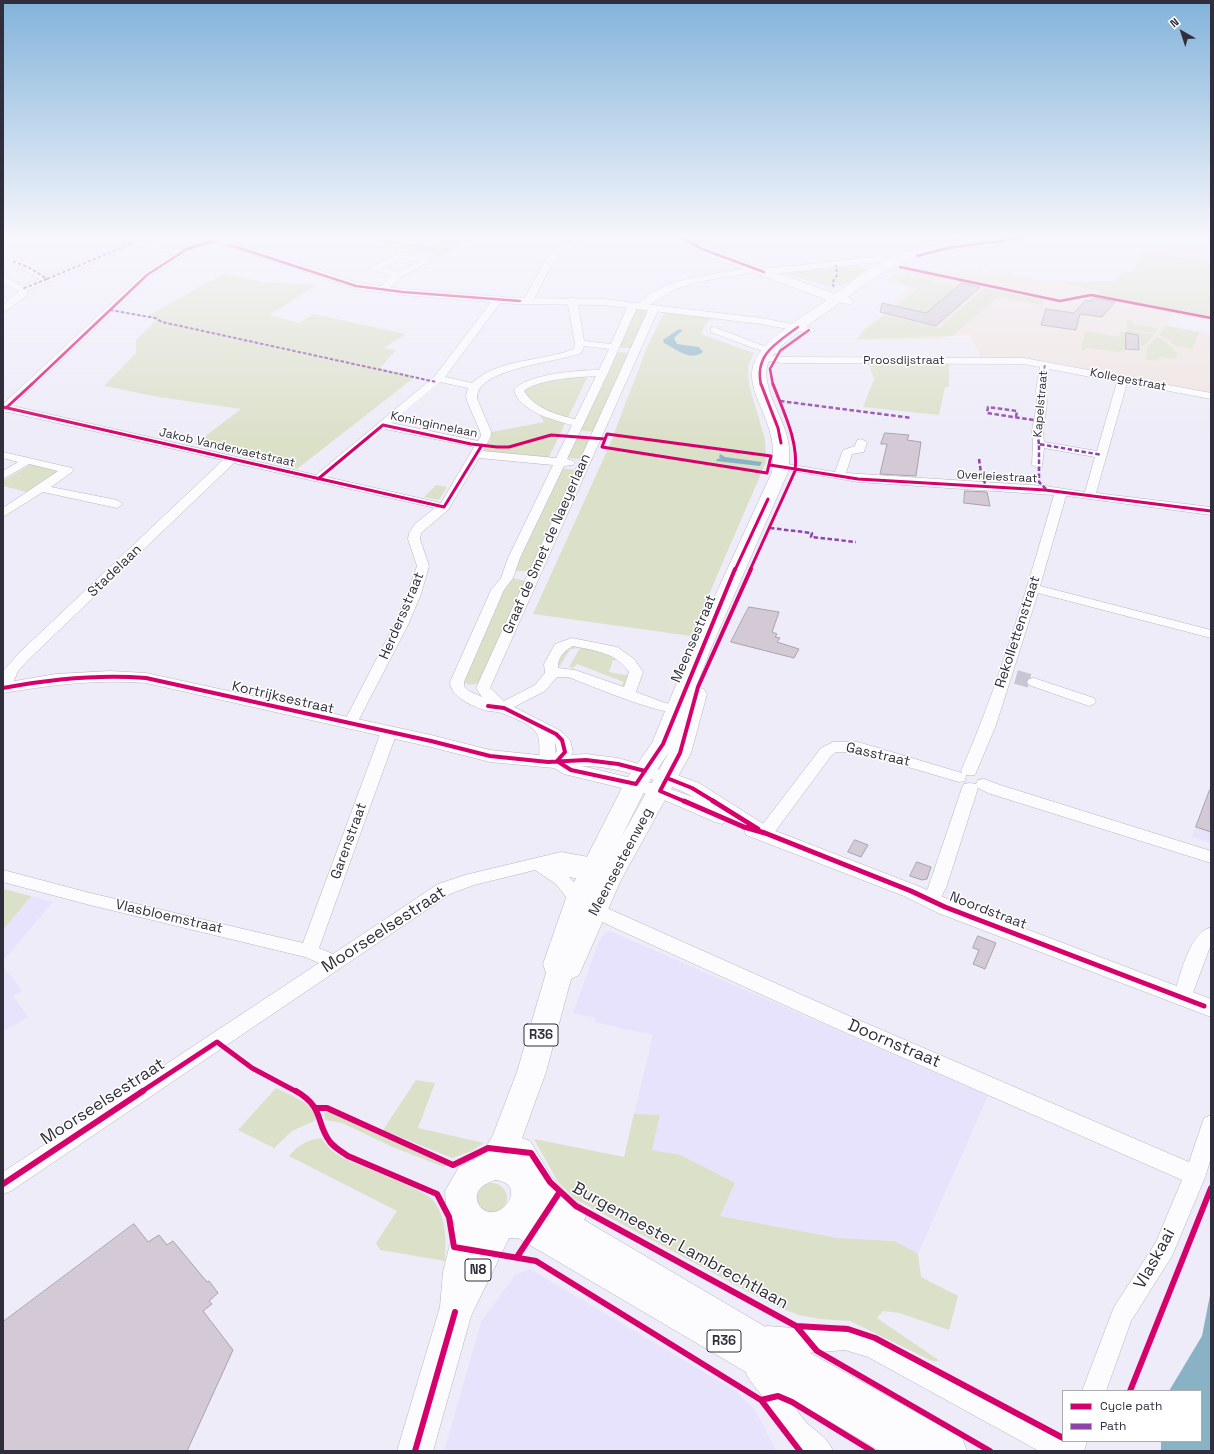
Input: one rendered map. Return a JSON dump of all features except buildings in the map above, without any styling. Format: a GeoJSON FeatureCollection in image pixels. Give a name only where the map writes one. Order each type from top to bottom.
{"type":"FeatureCollection","features":[{"type":"Feature","properties":{"kind":"main road"},"geometry":{"type":"LineString","coordinates":[[772,354],[836,304]]}},
{"type":"Feature","properties":{"kind":"main road","name":"R36"},"geometry":{"type":"LineString","coordinates":[[772,354],[770,369],[771,378],[790,429],[797,457],[788,468]]}},
{"type":"Feature","properties":{"kind":"main road","name":"Meensestraat"},"geometry":{"type":"LineString","coordinates":[[641,778],[663,744],[702,646],[740,558],[772,492],[788,468]]}},
{"type":"Feature","properties":{"kind":"main road","name":"Meensestraat"},"geometry":{"type":"LineString","coordinates":[[664,784],[680,753],[698,687],[788,468]]}},
{"type":"Feature","properties":{"kind":"main road","name":"Meensesteenweg"},"geometry":{"type":"LineString","coordinates":[[415,1451],[456,1312],[506,1194],[523,1097],[559,973],[570,968],[586,904],[602,871],[641,778]]}},
{"type":"Feature","properties":{"kind":"main road","name":"Meensesteenweg"},"geometry":{"type":"LineString","coordinates":[[602,871],[664,784]]}},
{"type":"Feature","properties":{"kind":"main road","name":"R36"},"geometry":{"type":"LineString","coordinates":[[506,1194],[531,1175],[552,1202],[600,1236],[612,1253]]}},
{"type":"Feature","properties":{"kind":"main road","name":"R36"},"geometry":{"type":"LineString","coordinates":[[506,1194],[546,1214],[612,1253],[755,1349]]}},
{"type":"Feature","properties":{"kind":"main road","name":"R36"},"geometry":{"type":"LineString","coordinates":[[506,1194],[523,1224],[755,1349],[934,1449]]}},
{"type":"Feature","properties":{"kind":"street"},"geometry":{"type":"LineString","coordinates":[[4,409],[116,304]]}},
{"type":"Feature","properties":{"kind":"street"},"geometry":{"type":"LineString","coordinates":[[318,479],[438,379],[494,304]]}},
{"type":"Feature","properties":{"kind":"street"},"geometry":{"type":"LineString","coordinates":[[438,379],[473,386],[478,381],[496,372],[575,353],[580,346],[573,304]]}},
{"type":"Feature","properties":{"kind":"street"},"geometry":{"type":"LineString","coordinates":[[614,304],[761,321],[804,328]]}},
{"type":"Feature","properties":{"kind":"street"},"geometry":{"type":"LineString","coordinates":[[637,306],[641,304]]}},
{"type":"Feature","properties":{"kind":"street","name":"Graaf de Smet de Naeyerlaan"},"geometry":{"type":"LineString","coordinates":[[504,708],[488,706],[464,694],[457,687],[457,682],[498,590],[509,573],[514,558],[614,349],[637,306]]}},
{"type":"Feature","properties":{"kind":"street","name":"Graaf de Smet de Naeyerlaan"},"geometry":{"type":"LineString","coordinates":[[552,761],[547,739],[539,726],[504,708],[486,693],[483,688],[582,464],[654,308]]}},
{"type":"Feature","properties":{"kind":"street","name":"Proosdijstraat"},"geometry":{"type":"LineString","coordinates":[[714,330],[772,354],[782,360],[1024,361],[1045,364]]}},
{"type":"Feature","properties":{"kind":"street"},"geometry":{"type":"LineString","coordinates":[[580,346],[633,351]]}},
{"type":"Feature","properties":{"kind":"street","name":"Kollegestraat"},"geometry":{"type":"LineString","coordinates":[[1045,364],[1211,396]]}},
{"type":"Feature","properties":{"kind":"street","name":"Kapelstraat"},"geometry":{"type":"LineString","coordinates":[[1038,465],[1039,444],[1036,437],[1040,421],[1039,416],[1043,393],[1041,390],[1045,364]]}},
{"type":"Feature","properties":{"kind":"street"},"geometry":{"type":"LineString","coordinates":[[579,423],[538,410],[520,394],[519,390],[526,384],[581,373],[603,373]]}},
{"type":"Feature","properties":{"kind":"street"},"geometry":{"type":"LineString","coordinates":[[1090,496],[1123,380]]}},
{"type":"Feature","properties":{"kind":"street","name":"Herdersstraat"},"geometry":{"type":"LineString","coordinates":[[350,724],[401,626],[414,594],[423,566],[414,539],[415,533],[419,527],[444,507],[487,435],[471,397],[473,386]]}},
{"type":"Feature","properties":{"kind":"street","name":"Jakob Vandervaetstraat"},"geometry":{"type":"LineString","coordinates":[[4,409],[444,507]]}},
{"type":"Feature","properties":{"kind":"street","name":"Koninginnelaan"},"geometry":{"type":"LineString","coordinates":[[383,425],[479,450],[582,464]]}},
{"type":"Feature","properties":{"kind":"street"},"geometry":{"type":"LineString","coordinates":[[839,476],[847,452],[851,450],[860,450],[861,442]]}},
{"type":"Feature","properties":{"kind":"street"},"geometry":{"type":"LineString","coordinates":[[1039,444],[1102,455]]}},
{"type":"Feature","properties":{"kind":"street"},"geometry":{"type":"LineString","coordinates":[[3,455],[68,470],[3,513]]}},
{"type":"Feature","properties":{"kind":"street","name":"Stadelaan"},"geometry":{"type":"LineString","coordinates":[[4,688],[11,670],[23,657],[231,459]]}},
{"type":"Feature","properties":{"kind":"street"},"geometry":{"type":"LineString","coordinates":[[3,476],[28,460]]}},
{"type":"Feature","properties":{"kind":"street","name":"Overleiestraat"},"geometry":{"type":"LineString","coordinates":[[788,468],[839,476],[917,484],[1012,487],[1211,511]]}},
{"type":"Feature","properties":{"kind":"street"},"geometry":{"type":"LineString","coordinates":[[41,488],[117,504]]}},
{"type":"Feature","properties":{"kind":"street","name":"Rekollettenstraat"},"geometry":{"type":"LineString","coordinates":[[931,899],[937,888],[989,725],[1010,675],[1033,588],[1061,492]]}},
{"type":"Feature","properties":{"kind":"street"},"geometry":{"type":"LineString","coordinates":[[509,573],[532,577]]}},
{"type":"Feature","properties":{"kind":"street"},"geometry":{"type":"LineString","coordinates":[[1033,588],[1211,634]]}},
{"type":"Feature","properties":{"kind":"street"},"geometry":{"type":"LineString","coordinates":[[552,674],[551,664],[560,647],[572,642],[612,650],[629,662],[636,672],[631,689],[626,694]]}},
{"type":"Feature","properties":{"kind":"street"},"geometry":{"type":"LineString","coordinates":[[504,708],[516,699],[540,688],[552,674],[559,672],[570,673],[663,707],[677,709]]}},
{"type":"Feature","properties":{"kind":"street","name":"Kortrijksestraat"},"geometry":{"type":"LineString","coordinates":[[4,688],[64,677],[128,676],[160,681],[490,756],[552,761],[571,770],[641,778]]}},
{"type":"Feature","properties":{"kind":"street"},"geometry":{"type":"LineString","coordinates":[[1034,682],[1089,701]]}},
{"type":"Feature","properties":{"kind":"street","name":"Garenstraat"},"geometry":{"type":"LineString","coordinates":[[309,951],[389,732]]}},
{"type":"Feature","properties":{"kind":"street","name":"Gasstraat"},"geometry":{"type":"LineString","coordinates":[[765,833],[826,752],[833,747],[844,746],[858,748],[971,780],[994,789],[1211,857]]}},
{"type":"Feature","properties":{"kind":"street","name":"Noordstraat"},"geometry":{"type":"LineString","coordinates":[[641,778],[664,784],[744,827],[765,833],[931,899],[946,907],[1209,1008]]}},
{"type":"Feature","properties":{"kind":"street"},"geometry":{"type":"LineString","coordinates":[[538,864],[562,880],[586,904]]}},
{"type":"Feature","properties":{"kind":"street","name":"Moorseelsestraat"},"geometry":{"type":"LineString","coordinates":[[3,1184],[204,1051],[444,889],[471,879],[538,864],[602,871]]}},
{"type":"Feature","properties":{"kind":"street","name":"Vlasbloemstraat"},"geometry":{"type":"LineString","coordinates":[[3,876],[90,899],[309,951],[334,962]]}},
{"type":"Feature","properties":{"kind":"street","name":"Doornstraat"},"geometry":{"type":"LineString","coordinates":[[586,904],[840,1021],[1195,1175]]}},
{"type":"Feature","properties":{"kind":"street"},"geometry":{"type":"LineString","coordinates":[[1182,998],[1201,942],[1209,935],[1211,936]]}},
{"type":"Feature","properties":{"kind":"street","name":"Vlaskaai"},"geometry":{"type":"LineString","coordinates":[[1094,1390],[1122,1315],[1164,1249],[1195,1175],[1211,1124]]}},
{"type":"Feature","properties":{"kind":"street"},"geometry":{"type":"LineString","coordinates":[[820,1451],[795,1428],[778,1396],[750,1362],[755,1349],[766,1338],[807,1341],[844,1338],[873,1347],[1064,1451]]}},
{"type":"Feature","properties":{"kind":"shaded area"},"geometry":{"type":"Polygon","coordinates":[[[895,304],[1211,304],[1211,321],[1173,315],[1167,325],[1211,334],[1211,393],[1040,361],[981,358],[969,334],[943,337],[943,339],[857,340],[866,328],[898,305],[895,304]]]}},
{"type":"Feature","properties":{"kind":"shaded area"},"geometry":{"type":"Polygon","coordinates":[[[1211,781],[1211,843],[1192,837],[1211,781]]]}},
{"type":"Feature","properties":{"kind":"shaded area"},"geometry":{"type":"Polygon","coordinates":[[[3,889],[53,902],[3,961],[3,889]]]}},
{"type":"Feature","properties":{"kind":"shaded area"},"geometry":{"type":"Polygon","coordinates":[[[610,931],[988,1096],[918,1254],[894,1241],[838,1238],[720,1216],[735,1183],[681,1155],[652,1150],[660,1115],[634,1114],[653,1035],[594,1022],[595,1018],[573,1013],[599,941],[605,933],[610,931]]]}},
{"type":"Feature","properties":{"kind":"shaded area"},"geometry":{"type":"Polygon","coordinates":[[[3,966],[22,991],[13,996],[28,1017],[3,1032],[3,966]]]}},
{"type":"Feature","properties":{"kind":"shaded area"},"geometry":{"type":"Polygon","coordinates":[[[530,1269],[736,1391],[756,1411],[776,1451],[444,1451],[481,1322],[515,1275],[530,1269]]]}},
{"type":"Feature","properties":{"kind":"green space"},"geometry":{"type":"Polygon","coordinates":[[[169,304],[287,304],[269,315],[299,323],[314,314],[406,334],[384,348],[396,350],[380,368],[416,376],[297,469],[195,444],[241,409],[159,397],[104,386],[136,353],[136,340],[156,320],[147,316],[169,304]]]}},
{"type":"Feature","properties":{"kind":"green space"},"geometry":{"type":"Polygon","coordinates":[[[899,304],[937,304],[926,313],[896,306],[899,304]]]}},
{"type":"Feature","properties":{"kind":"green space"},"geometry":{"type":"Polygon","coordinates":[[[967,304],[990,304],[952,336],[857,339],[866,328],[884,315],[939,328],[967,304]]]}},
{"type":"Feature","properties":{"kind":"green space"},"geometry":{"type":"Polygon","coordinates":[[[1142,304],[1211,304],[1211,317],[1142,304]]]}},
{"type":"Feature","properties":{"kind":"green space"},"geometry":{"type":"Polygon","coordinates":[[[636,309],[650,310],[631,348],[619,348],[636,309]]]}},
{"type":"Feature","properties":{"kind":"green space"},"geometry":{"type":"Polygon","coordinates":[[[665,311],[711,317],[701,334],[754,353],[748,365],[749,385],[765,439],[766,462],[691,636],[533,614],[608,449],[648,345],[665,311]]]}},
{"type":"Feature","properties":{"kind":"green space"},"geometry":{"type":"Polygon","coordinates":[[[1126,320],[1133,321],[1133,324],[1158,329],[1155,333],[1127,329],[1126,320]]]}},
{"type":"Feature","properties":{"kind":"green space"},"geometry":{"type":"Polygon","coordinates":[[[1166,326],[1199,332],[1192,349],[1175,346],[1169,340],[1159,335],[1166,326]]]}},
{"type":"Feature","properties":{"kind":"green space"},"geometry":{"type":"Polygon","coordinates":[[[1127,330],[1154,334],[1144,346],[1139,345],[1138,335],[1126,333],[1126,350],[1118,352],[1086,348],[1086,350],[1081,350],[1085,331],[1119,337],[1120,332],[1125,333],[1127,330]]]}},
{"type":"Feature","properties":{"kind":"green space"},"geometry":{"type":"Polygon","coordinates":[[[1157,337],[1165,341],[1177,353],[1175,359],[1160,357],[1158,361],[1145,359],[1148,346],[1157,337]]]}},
{"type":"Feature","properties":{"kind":"green space"},"geometry":{"type":"Polygon","coordinates":[[[617,352],[629,353],[594,432],[578,430],[617,352]]]}},
{"type":"Feature","properties":{"kind":"green space"},"geometry":{"type":"Polygon","coordinates":[[[869,364],[949,364],[949,387],[945,387],[939,415],[863,407],[874,379],[869,364]]]}},
{"type":"Feature","properties":{"kind":"green space"},"geometry":{"type":"Polygon","coordinates":[[[586,369],[588,376],[548,459],[483,451],[488,442],[490,442],[492,432],[544,422],[520,385],[524,382],[586,369]]]}},
{"type":"Feature","properties":{"kind":"green space"},"geometry":{"type":"Polygon","coordinates":[[[575,438],[591,439],[581,459],[567,458],[575,438]]]}},
{"type":"Feature","properties":{"kind":"green space"},"geometry":{"type":"Polygon","coordinates":[[[31,464],[58,472],[55,476],[52,475],[27,492],[3,486],[3,481],[31,464]]]}},
{"type":"Feature","properties":{"kind":"green space"},"geometry":{"type":"Polygon","coordinates":[[[560,468],[577,470],[531,571],[515,571],[514,570],[560,468]]]}},
{"type":"Feature","properties":{"kind":"green space"},"geometry":{"type":"Polygon","coordinates":[[[436,485],[447,487],[439,500],[424,497],[436,485]]]}},
{"type":"Feature","properties":{"kind":"green space"},"geometry":{"type":"Polygon","coordinates":[[[512,578],[526,581],[480,682],[473,685],[468,684],[462,680],[507,581],[512,578]]]}},
{"type":"Feature","properties":{"kind":"green space"},"geometry":{"type":"Polygon","coordinates":[[[570,645],[615,654],[621,660],[613,660],[609,672],[630,676],[624,686],[621,686],[624,682],[577,664],[573,668],[569,667],[580,648],[570,649],[560,666],[556,665],[565,649],[570,645]]]}},
{"type":"Feature","properties":{"kind":"green space"},"geometry":{"type":"Polygon","coordinates":[[[3,889],[31,896],[3,930],[3,889]]]}},
{"type":"Feature","properties":{"kind":"green space"},"geometry":{"type":"Polygon","coordinates":[[[416,1080],[435,1083],[418,1128],[484,1143],[472,1151],[452,1158],[383,1130],[416,1080]]]}},
{"type":"Feature","properties":{"kind":"green space"},"geometry":{"type":"Polygon","coordinates":[[[276,1088],[305,1103],[314,1112],[316,1118],[314,1121],[292,1131],[274,1148],[238,1130],[276,1088]]]}},
{"type":"Feature","properties":{"kind":"green space"},"geometry":{"type":"Polygon","coordinates":[[[330,1110],[379,1135],[447,1164],[444,1167],[395,1148],[342,1123],[325,1120],[324,1113],[330,1110]]]}},
{"type":"Feature","properties":{"kind":"green space"},"geometry":{"type":"Polygon","coordinates":[[[634,1114],[660,1115],[652,1150],[681,1155],[735,1183],[720,1216],[838,1238],[895,1241],[918,1254],[921,1277],[958,1296],[949,1330],[899,1313],[883,1311],[877,1318],[940,1361],[932,1361],[850,1321],[820,1319],[799,1315],[775,1306],[575,1199],[558,1182],[534,1139],[624,1157],[634,1114]]]}},
{"type":"Feature","properties":{"kind":"green space"},"geometry":{"type":"Polygon","coordinates":[[[321,1138],[332,1151],[345,1159],[405,1184],[432,1199],[437,1206],[443,1221],[446,1245],[445,1261],[380,1250],[376,1243],[397,1211],[289,1156],[303,1144],[311,1140],[321,1138]]]}},
{"type":"Feature","properties":{"kind":"green space"},"geometry":{"type":"Polygon","coordinates":[[[492,1183],[503,1187],[507,1198],[503,1209],[492,1213],[481,1209],[477,1198],[481,1187],[492,1183]]]}},
{"type":"Feature","properties":{"kind":"water"},"geometry":{"type":"Polygon","coordinates":[[[679,329],[683,330],[674,338],[677,344],[699,347],[703,352],[693,356],[683,354],[664,343],[663,340],[679,329]]]}},
{"type":"Feature","properties":{"kind":"water"},"geometry":{"type":"Polygon","coordinates":[[[720,454],[725,457],[762,462],[760,466],[716,461],[717,459],[721,458],[719,457],[720,454]]]}},
{"type":"Feature","properties":{"kind":"water"},"geometry":{"type":"Polygon","coordinates":[[[1211,1290],[1211,1451],[1161,1451],[1161,1442],[1202,1442],[1202,1390],[1170,1390],[1202,1336],[1211,1290]]]}},
{"type":"Feature","properties":{"kind":"tunnel"},"geometry":{"type":"LineString","coordinates":[[1016,677],[1034,682]]}},
{"type":"Feature","properties":{"kind":"marked path"},"geometry":{"type":"LineString","coordinates":[[110,310],[155,318],[162,322],[237,337],[436,382]]}},
{"type":"Feature","properties":{"kind":"marked path"},"geometry":{"type":"LineString","coordinates":[[1039,444],[1037,431],[1042,403],[1041,390],[1045,364]]}},
{"type":"Feature","properties":{"kind":"marked path"},"geometry":{"type":"LineString","coordinates":[[780,401],[912,418]]}},
{"type":"Feature","properties":{"kind":"marked path"},"geometry":{"type":"LineString","coordinates":[[1016,417],[1017,411],[988,407],[987,413],[1040,421]]}},
{"type":"Feature","properties":{"kind":"marked path"},"geometry":{"type":"LineString","coordinates":[[1046,489],[1039,482],[1039,444],[1102,455]]}},
{"type":"Feature","properties":{"kind":"marked path"},"geometry":{"type":"LineString","coordinates":[[979,459],[981,473],[986,486]]}},
{"type":"Feature","properties":{"kind":"marked path"},"geometry":{"type":"LineString","coordinates":[[770,528],[812,533],[811,537],[856,542]]}},
{"type":"Feature","properties":{"kind":"cycle path"},"geometry":{"type":"LineString","coordinates":[[6,408],[116,304]]}},
{"type":"Feature","properties":{"kind":"cycle path"},"geometry":{"type":"LineString","coordinates":[[1137,304],[1211,318]]}},
{"type":"Feature","properties":{"kind":"cycle path"},"geometry":{"type":"LineString","coordinates":[[781,443],[778,428],[761,383],[759,372],[760,363],[764,355],[772,347],[798,327]]}},
{"type":"Feature","properties":{"kind":"cycle path"},"geometry":{"type":"LineString","coordinates":[[809,330],[780,351],[770,369],[771,378],[790,429],[797,457],[795,471],[698,687],[680,753],[660,791],[744,827],[765,833],[911,891],[945,907],[1204,1006]]}},
{"type":"Feature","properties":{"kind":"cycle path"},"geometry":{"type":"LineString","coordinates":[[3,407],[444,507],[482,445]]}},
{"type":"Feature","properties":{"kind":"cycle path"},"geometry":{"type":"LineString","coordinates":[[318,479],[383,425],[471,444],[497,447],[509,447],[551,435],[605,439]]}},
{"type":"Feature","properties":{"kind":"cycle path"},"geometry":{"type":"LineString","coordinates":[[607,434],[771,456],[767,473],[602,447],[607,434]]}},
{"type":"Feature","properties":{"kind":"cycle path"},"geometry":{"type":"LineString","coordinates":[[770,465],[858,479],[1045,490],[1211,511]]}},
{"type":"Feature","properties":{"kind":"cycle path"},"geometry":{"type":"LineString","coordinates":[[557,761],[571,770],[636,784],[663,744],[702,646],[740,558],[768,499]]}},
{"type":"Feature","properties":{"kind":"cycle path"},"geometry":{"type":"LineString","coordinates":[[3,688],[74,677],[128,676],[146,678],[431,741],[490,756],[548,762],[586,760],[618,764],[645,771]]}},
{"type":"Feature","properties":{"kind":"cycle path"},"geometry":{"type":"LineString","coordinates":[[488,706],[504,708],[556,734],[562,740],[565,752],[557,761]]}},
{"type":"Feature","properties":{"kind":"cycle path"},"geometry":{"type":"LineString","coordinates":[[667,778],[692,788],[758,829]]}},
{"type":"Feature","properties":{"kind":"cycle path"},"geometry":{"type":"LineString","coordinates":[[3,1184],[217,1042],[244,1064],[304,1096],[319,1113],[326,1135],[337,1149],[348,1156],[437,1194],[449,1217],[454,1247],[536,1261],[761,1400],[800,1451]]}},
{"type":"Feature","properties":{"kind":"cycle path","name":"Burgemeester Lambrechtlaan"},"geometry":{"type":"LineString","coordinates":[[317,1108],[327,1108],[453,1165],[488,1148],[531,1153],[550,1182],[576,1206],[796,1326],[817,1351],[990,1451]]}},
{"type":"Feature","properties":{"kind":"cycle path"},"geometry":{"type":"LineString","coordinates":[[1130,1390],[1211,1188]]}},
{"type":"Feature","properties":{"kind":"cycle path"},"geometry":{"type":"LineString","coordinates":[[517,1257],[559,1193]]}},
{"type":"Feature","properties":{"kind":"cycle path"},"geometry":{"type":"LineString","coordinates":[[415,1451],[455,1312]]}},
{"type":"Feature","properties":{"kind":"cycle path"},"geometry":{"type":"LineString","coordinates":[[796,1326],[848,1329],[875,1338],[1062,1437]]}},
{"type":"Feature","properties":{"kind":"cycle path"},"geometry":{"type":"LineString","coordinates":[[761,1400],[778,1396],[792,1402],[872,1451]]}}]}
